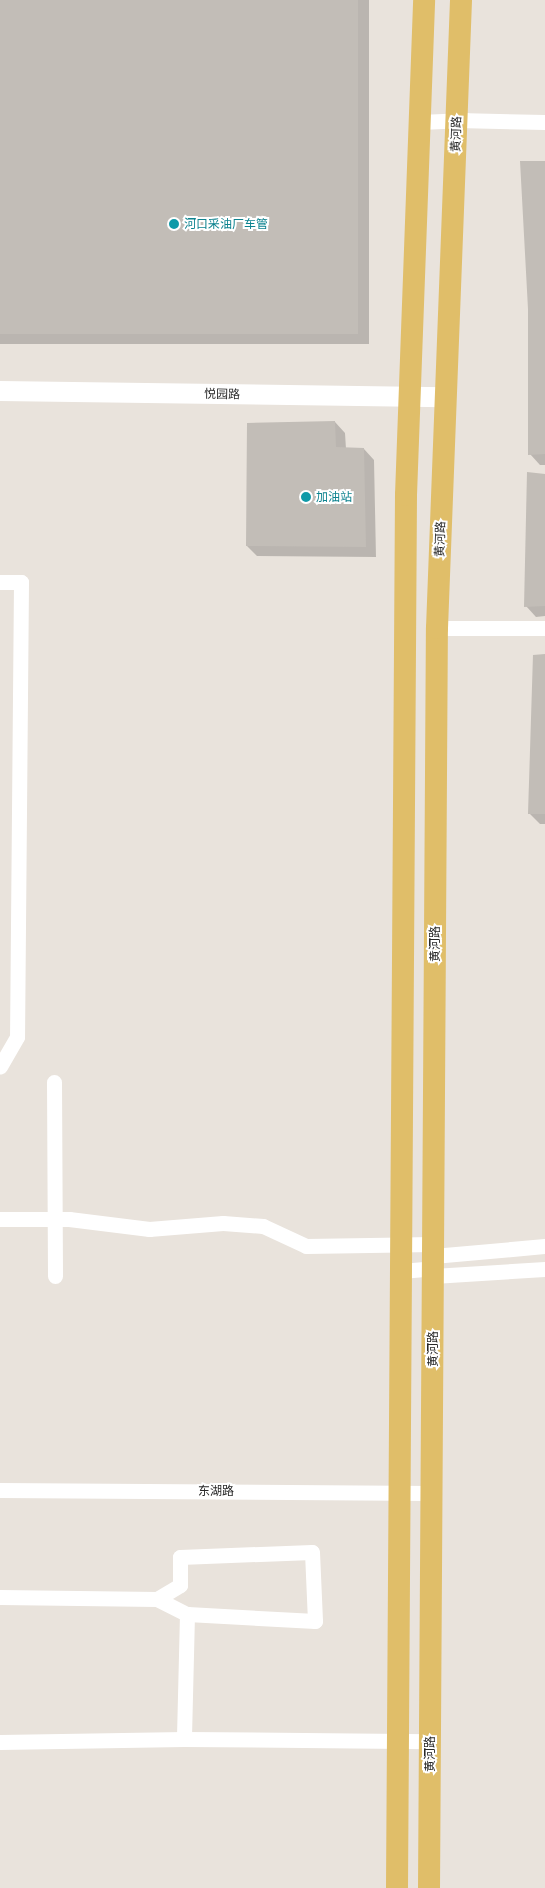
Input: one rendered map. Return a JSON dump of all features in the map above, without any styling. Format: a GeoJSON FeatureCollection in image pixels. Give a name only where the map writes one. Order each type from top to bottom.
{"type":"FeatureCollection","features":[{"type":"Feature","properties":{"kind":"main road"},"geometry":{"type":"LineString","coordinates":[[397,1888],[401,1244],[410,397],[424,0]]}},
{"type":"Feature","properties":{"kind":"main road","name":"黄河路"},"geometry":{"type":"LineString","coordinates":[[429,1888],[437,628],[461,0]]}},
{"type":"Feature","properties":{"kind":"street"},"geometry":{"type":"LineString","coordinates":[[420,122],[457,120],[545,122]]}},
{"type":"Feature","properties":{"kind":"street","name":"悦园路"},"geometry":{"type":"LineString","coordinates":[[0,391],[445,396]]}},
{"type":"Feature","properties":{"kind":"street"},"geometry":{"type":"LineString","coordinates":[[0,582],[21,582],[16,1037],[0,1068]]}},
{"type":"Feature","properties":{"kind":"street"},"geometry":{"type":"LineString","coordinates":[[437,628],[545,628]]}},
{"type":"Feature","properties":{"kind":"street"},"geometry":{"type":"LineString","coordinates":[[54,1082],[55,1276]]}},
{"type":"Feature","properties":{"kind":"street"},"geometry":{"type":"LineString","coordinates":[[0,1219],[55,1219],[149,1229],[224,1223],[263,1226],[306,1246],[401,1244],[433,1261],[545,1269]]}},
{"type":"Feature","properties":{"kind":"street"},"geometry":{"type":"LineString","coordinates":[[401,1271],[433,1261],[545,1246]]}},
{"type":"Feature","properties":{"kind":"street","name":"东湖路"},"geometry":{"type":"LineString","coordinates":[[0,1490],[432,1492]]}},
{"type":"Feature","properties":{"kind":"street"},"geometry":{"type":"LineString","coordinates":[[0,1597],[157,1599],[187,1614],[315,1621],[312,1552],[180,1557],[180,1585],[157,1599]]}},
{"type":"Feature","properties":{"kind":"street"},"geometry":{"type":"LineString","coordinates":[[184,1739],[187,1614]]}},
{"type":"Feature","properties":{"kind":"street"},"geometry":{"type":"LineString","coordinates":[[0,1742],[184,1739],[430,1741]]}},
{"type":"Feature","properties":{"kind":"building","name":"河口采油厂车管"},"geometry":{"type":"Polygon","coordinates":[[[0,0],[358,0],[358,334],[0,334],[0,0]]]}},
{"type":"Feature","properties":{"kind":"building"},"geometry":{"type":"Polygon","coordinates":[[[520,161],[545,161],[545,454],[528,455],[528,309],[520,161]]]}},
{"type":"Feature","properties":{"kind":"building","name":"加油站"},"geometry":{"type":"Polygon","coordinates":[[[335,421],[336,447],[364,448],[366,547],[246,546],[247,423],[335,421]]]}},
{"type":"Feature","properties":{"kind":"building"},"geometry":{"type":"Polygon","coordinates":[[[527,472],[545,474],[545,606],[524,607],[527,472]]]}},
{"type":"Feature","properties":{"kind":"building"},"geometry":{"type":"Polygon","coordinates":[[[545,654],[545,814],[528,814],[533,655],[545,654]]]}},
{"type":"Feature","properties":{"kind":"place","name":"河口采油厂车管"},"geometry":{"type":"Point","coordinates":[174,224]}},
{"type":"Feature","properties":{"kind":"place","name":"加油站"},"geometry":{"type":"Point","coordinates":[306,497]}}]}
